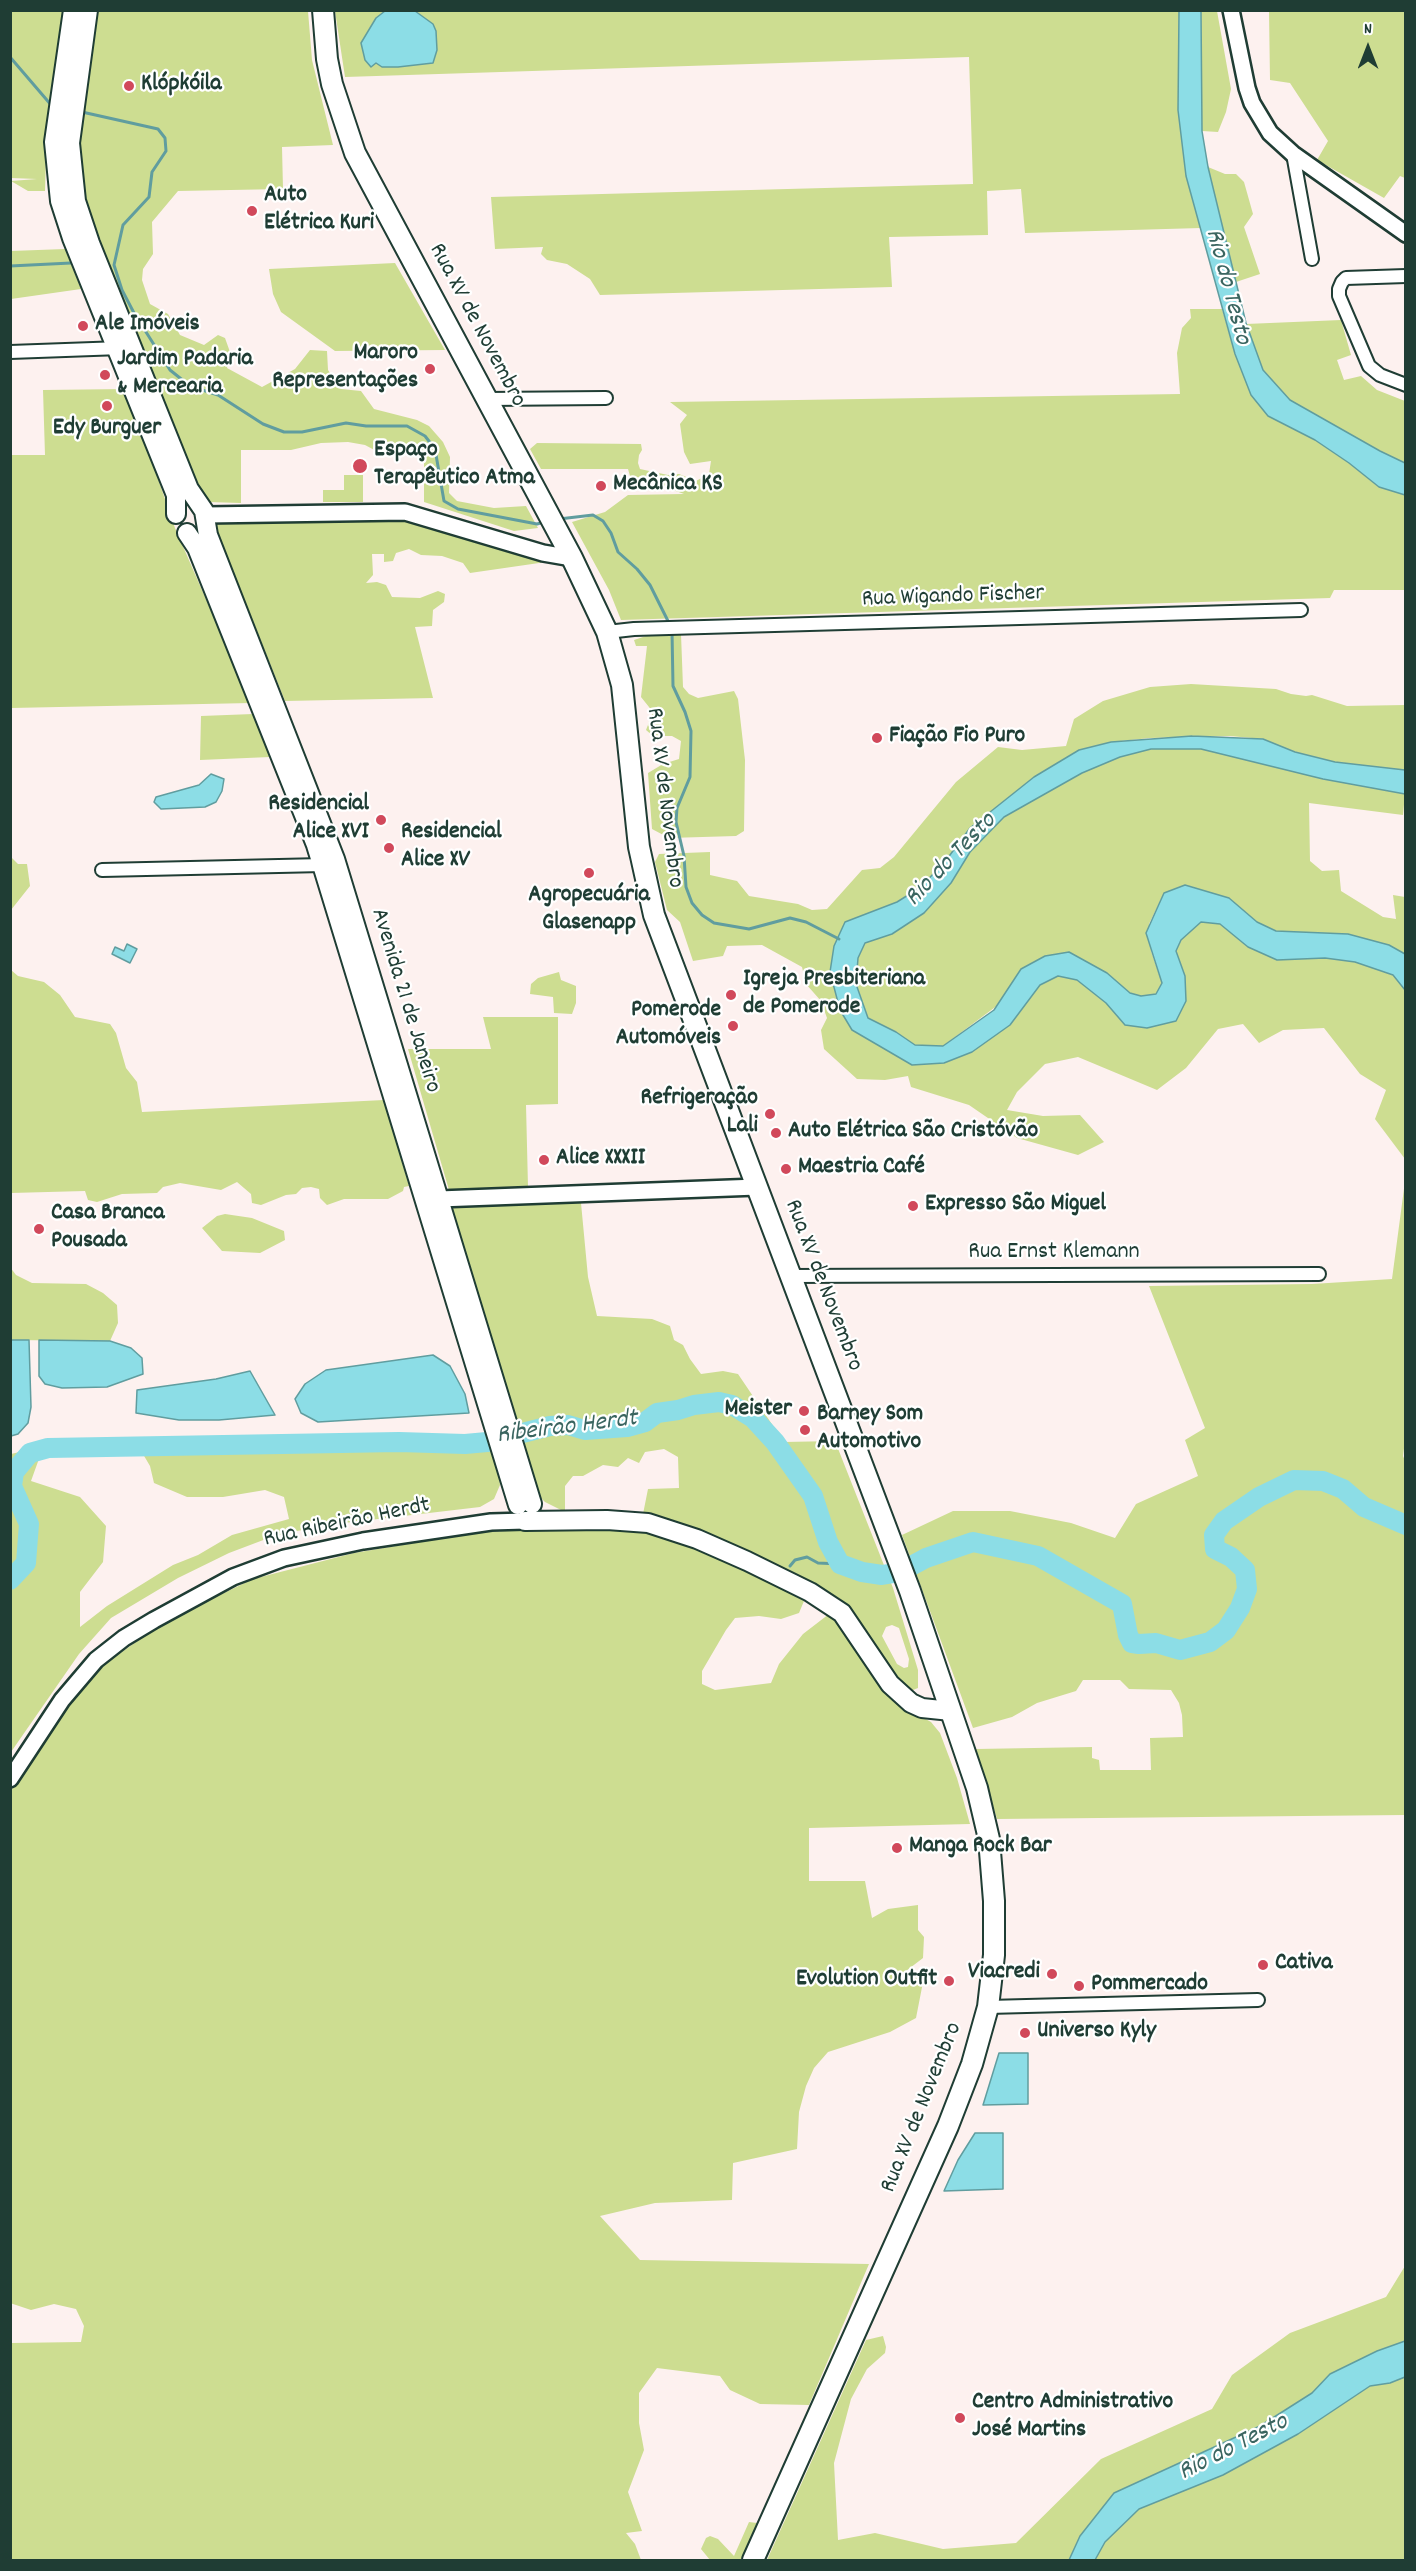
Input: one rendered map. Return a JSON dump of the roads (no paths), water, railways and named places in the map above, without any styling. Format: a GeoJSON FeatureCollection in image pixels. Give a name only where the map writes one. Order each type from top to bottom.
{"type":"FeatureCollection","features":[{"type":"Feature","properties":{"kind":"main road","name":"Avenida 21 de Janeiro"},"geometry":{"type":"LineString","coordinates":[[73,10],[66,112],[70,157],[68,201],[72,238],[189,489],[203,514],[208,535],[335,859],[439,1199],[502,1428]]}},
{"type":"Feature","properties":{"kind":"main road","name":"Avenida 21 de Janeiro"},"geometry":{"type":"LineString","coordinates":[[66,112],[88,10]]}},
{"type":"Feature","properties":{"kind":"main road","name":"Rua XV de Novembro"},"geometry":{"type":"LineString","coordinates":[[323,10],[327,59],[337,103],[350,142],[366,177],[572,558],[607,632],[622,686],[639,847],[647,892],[654,915],[910,1591],[984,1815],[992,1866],[995,1935],[988,2007],[972,2064],[948,2126],[753,2560]]}},
{"type":"Feature","properties":{"kind":"main road","name":"Avenida 21 de Janeiro"},"geometry":{"type":"LineString","coordinates":[[124,348],[176,495],[176,514]]}},
{"type":"Feature","properties":{"kind":"main road"},"geometry":{"type":"LineString","coordinates":[[185,504],[203,514],[197,532],[187,533],[177,524],[176,514],[185,504]]}},
{"type":"Feature","properties":{"kind":"main road","name":"Avenida 21 de Janeiro"},"geometry":{"type":"LineString","coordinates":[[187,533],[197,548],[323,865],[502,1428],[525,1509]]}},
{"type":"Feature","properties":{"kind":"main road","name":"Rua Ribeirão Herdt"},"geometry":{"type":"LineString","coordinates":[[525,1509],[562,1520],[627,1520],[659,1526],[697,1539],[787,1579],[842,1613],[898,1694],[922,1708],[951,1711]]}},
{"type":"Feature","properties":{"kind":"street"},"geometry":{"type":"LineString","coordinates":[[1231,10],[1252,104],[1270,134],[1293,154],[1406,234]]}},
{"type":"Feature","properties":{"kind":"street"},"geometry":{"type":"LineString","coordinates":[[1293,154],[1312,259]]}},
{"type":"Feature","properties":{"kind":"street"},"geometry":{"type":"LineString","coordinates":[[1406,276],[1346,278],[1341,282],[1339,296],[1369,366],[1380,375],[1406,385]]}},
{"type":"Feature","properties":{"kind":"street"},"geometry":{"type":"LineString","coordinates":[[10,352],[124,348]]}},
{"type":"Feature","properties":{"kind":"street"},"geometry":{"type":"LineString","coordinates":[[486,399],[606,398]]}},
{"type":"Feature","properties":{"kind":"street"},"geometry":{"type":"LineString","coordinates":[[203,514],[405,512],[543,554],[572,558]]}},
{"type":"Feature","properties":{"kind":"street","name":"Rua Wigando Fischer"},"geometry":{"type":"LineString","coordinates":[[607,632],[672,628],[1301,610]]}},
{"type":"Feature","properties":{"kind":"street"},"geometry":{"type":"LineString","coordinates":[[102,870],[323,865]]}},
{"type":"Feature","properties":{"kind":"street"},"geometry":{"type":"LineString","coordinates":[[439,1199],[757,1187]]}},
{"type":"Feature","properties":{"kind":"street","name":"Rua Ernst Klemann"},"geometry":{"type":"LineString","coordinates":[[790,1276],[1319,1274]]}},
{"type":"Feature","properties":{"kind":"street","name":"Rua Ribeirão Herdt"},"geometry":{"type":"LineString","coordinates":[[10,1779],[62,1700],[96,1660],[124,1638],[192,1598],[233,1577],[284,1558],[363,1540],[491,1522],[525,1509]]}},
{"type":"Feature","properties":{"kind":"street"},"geometry":{"type":"LineString","coordinates":[[988,2007],[1258,2001]]}},
{"type":"Feature","properties":{"kind":"water"},"geometry":{"type":"Polygon","coordinates":[[[385,11],[415,11],[433,24],[436,31],[437,50],[433,63],[382,67],[376,63],[371,67],[365,60],[361,43],[376,18],[385,11]]]}},
{"type":"Feature","properties":{"kind":"water","name":"Rio do Testo"},"geometry":{"type":"Polygon","coordinates":[[[1179,11],[1201,11],[1202,131],[1208,167],[1246,323],[1263,370],[1290,400],[1405,463],[1405,495],[1379,487],[1315,440],[1268,416],[1251,395],[1235,354],[1186,176],[1178,110],[1179,11]]]}},
{"type":"Feature","properties":{"kind":"water","name":"Rio do Testo"},"geometry":{"type":"Polygon","coordinates":[[[1192,736],[1263,739],[1295,752],[1335,762],[1405,770],[1405,794],[1323,779],[1201,749],[1151,749],[1120,757],[1082,773],[1004,817],[970,852],[951,883],[924,913],[892,934],[865,943],[858,958],[856,984],[868,1018],[896,1032],[915,1045],[943,1046],[994,1010],[1021,969],[1045,956],[1069,952],[1107,973],[1130,993],[1141,996],[1156,994],[1162,983],[1146,933],[1164,893],[1185,885],[1229,898],[1257,922],[1276,931],[1348,934],[1389,945],[1405,954],[1405,990],[1393,975],[1355,962],[1325,958],[1277,960],[1248,947],[1220,924],[1201,922],[1181,940],[1176,951],[1185,976],[1186,1001],[1176,1021],[1147,1028],[1125,1025],[1106,1003],[1077,980],[1058,976],[1040,985],[1010,1025],[972,1052],[944,1063],[912,1065],[852,1030],[840,1010],[830,972],[834,946],[845,922],[897,902],[921,887],[947,859],[970,828],[1034,777],[1079,750],[1111,742],[1192,736]]]}},
{"type":"Feature","properties":{"kind":"water"},"geometry":{"type":"Polygon","coordinates":[[[211,774],[224,779],[222,791],[216,802],[205,807],[161,809],[154,802],[156,797],[199,785],[211,774]]]}},
{"type":"Feature","properties":{"kind":"water"},"geometry":{"type":"Polygon","coordinates":[[[127,944],[137,949],[130,963],[112,954],[115,947],[124,951],[127,944]]]}},
{"type":"Feature","properties":{"kind":"water"},"geometry":{"type":"Polygon","coordinates":[[[11,1340],[29,1340],[31,1407],[28,1423],[18,1434],[11,1436],[11,1340]]]}},
{"type":"Feature","properties":{"kind":"water"},"geometry":{"type":"Polygon","coordinates":[[[39,1340],[110,1341],[131,1348],[142,1358],[143,1374],[107,1387],[62,1388],[45,1384],[39,1376],[39,1340]]]}},
{"type":"Feature","properties":{"kind":"water"},"geometry":{"type":"Polygon","coordinates":[[[433,1355],[450,1366],[465,1394],[469,1413],[318,1422],[301,1413],[295,1399],[305,1384],[326,1370],[433,1355]]]}},
{"type":"Feature","properties":{"kind":"water"},"geometry":{"type":"Polygon","coordinates":[[[250,1371],[275,1415],[219,1420],[179,1420],[136,1413],[137,1390],[216,1379],[250,1371]]]}},
{"type":"Feature","properties":{"kind":"water"},"geometry":{"type":"Polygon","coordinates":[[[999,2053],[1028,2053],[1028,2104],[983,2105],[999,2053]]]}},
{"type":"Feature","properties":{"kind":"water"},"geometry":{"type":"Polygon","coordinates":[[[975,2133],[1003,2133],[1003,2189],[944,2191],[958,2160],[975,2133]]]}},
{"type":"Feature","properties":{"kind":"water","name":"Rio do Testo"},"geometry":{"type":"Polygon","coordinates":[[[1405,2341],[1405,2377],[1390,2383],[1370,2386],[1298,2434],[1223,2475],[1139,2509],[1105,2542],[1095,2560],[1069,2560],[1080,2536],[1114,2493],[1260,2426],[1312,2393],[1330,2374],[1377,2351],[1405,2341]]]}},
{"type":"Feature","properties":{"kind":"waterway"},"geometry":{"type":"LineString","coordinates":[[10,57],[52,106]]}},
{"type":"Feature","properties":{"kind":"waterway"},"geometry":{"type":"LineString","coordinates":[[82,112],[158,129],[165,138],[166,151],[152,172],[149,197],[123,225],[114,265],[122,290],[134,313],[170,370],[190,386],[218,395],[263,424],[284,432],[302,432],[346,423],[366,426],[407,426],[425,436],[435,449],[444,501],[458,509],[537,524],[544,522]]}},
{"type":"Feature","properties":{"kind":"waterway"},"geometry":{"type":"LineString","coordinates":[[10,266],[71,263]]}},
{"type":"Feature","properties":{"kind":"waterway"},"geometry":{"type":"LineString","coordinates":[[559,519],[593,515],[603,521],[611,533],[618,552],[637,569],[650,585],[670,625]]}},
{"type":"Feature","properties":{"kind":"waterway"},"geometry":{"type":"LineString","coordinates":[[672,631],[673,686],[691,731],[690,777],[677,808],[676,822],[684,856],[686,887],[692,903],[702,915],[714,923],[749,929],[790,918],[806,922],[839,939]]}},
{"type":"Feature","properties":{"kind":"waterway","name":"Ribeirão Herdt"},"geometry":{"type":"LineString","coordinates":[[10,1580],[26,1563],[29,1524],[12,1486],[14,1472],[30,1453],[48,1448],[399,1442],[465,1444],[487,1442],[550,1426],[568,1425],[585,1430],[627,1427],[645,1422],[657,1413],[719,1402],[732,1405],[753,1418],[775,1442],[813,1496],[828,1542],[840,1564],[862,1572],[882,1575],[900,1572],[926,1558],[973,1542],[1038,1556],[1122,1604],[1128,1635],[1132,1643],[1156,1643],[1180,1650],[1210,1642],[1226,1630],[1240,1608],[1247,1589],[1245,1570],[1231,1557],[1215,1549],[1214,1535],[1224,1521],[1259,1497],[1294,1480],[1323,1481],[1343,1489],[1364,1507],[1406,1525]]}},
{"type":"Feature","properties":{"kind":"waterway"},"geometry":{"type":"LineString","coordinates":[[790,1566],[795,1560],[807,1557],[818,1563],[840,1564]]}},
{"type":"Feature","properties":{"kind":"place","name":"Klópkóila"},"geometry":{"type":"Point","coordinates":[129,86]}},
{"type":"Feature","properties":{"kind":"place","name":"Auto Elétrica Kuri"},"geometry":{"type":"Point","coordinates":[252,211]}},
{"type":"Feature","properties":{"kind":"place","name":"Ale Imóveis"},"geometry":{"type":"Point","coordinates":[83,326]}},
{"type":"Feature","properties":{"kind":"place","name":"Maroro Representações"},"geometry":{"type":"Point","coordinates":[430,369]}},
{"type":"Feature","properties":{"kind":"place","name":"Jardim Padaria & Mercearia"},"geometry":{"type":"Point","coordinates":[105,375]}},
{"type":"Feature","properties":{"kind":"place","name":"Edy Burguer"},"geometry":{"type":"Point","coordinates":[107,406]}},
{"type":"Feature","properties":{"kind":"place","name":"Espaço Terapêutico Atma"},"geometry":{"type":"Point","coordinates":[360,466]}},
{"type":"Feature","properties":{"kind":"place","name":"Mecânica KS"},"geometry":{"type":"Point","coordinates":[601,486]}},
{"type":"Feature","properties":{"kind":"place","name":"Fiação Fio Puro"},"geometry":{"type":"Point","coordinates":[877,738]}},
{"type":"Feature","properties":{"kind":"place","name":"Residencial Alice XVI"},"geometry":{"type":"Point","coordinates":[381,820]}},
{"type":"Feature","properties":{"kind":"place","name":"Residencial Alice XV"},"geometry":{"type":"Point","coordinates":[389,848]}},
{"type":"Feature","properties":{"kind":"place","name":"Agropecuária Glasenapp"},"geometry":{"type":"Point","coordinates":[589,873]}},
{"type":"Feature","properties":{"kind":"place","name":"Igreja Presbiteriana de Pomerode"},"geometry":{"type":"Point","coordinates":[731,995]}},
{"type":"Feature","properties":{"kind":"place","name":"Pomerode Automóveis"},"geometry":{"type":"Point","coordinates":[733,1026]}},
{"type":"Feature","properties":{"kind":"place","name":"Refrigeração Lali"},"geometry":{"type":"Point","coordinates":[770,1114]}},
{"type":"Feature","properties":{"kind":"place","name":"Auto Elétrica São Cristóvão"},"geometry":{"type":"Point","coordinates":[776,1133]}},
{"type":"Feature","properties":{"kind":"place","name":"Alice XXXII"},"geometry":{"type":"Point","coordinates":[544,1160]}},
{"type":"Feature","properties":{"kind":"place","name":"Maestria Café"},"geometry":{"type":"Point","coordinates":[786,1169]}},
{"type":"Feature","properties":{"kind":"place","name":"Expresso São Miguel"},"geometry":{"type":"Point","coordinates":[913,1206]}},
{"type":"Feature","properties":{"kind":"place","name":"Casa Branca Pousada"},"geometry":{"type":"Point","coordinates":[39,1229]}},
{"type":"Feature","properties":{"kind":"place","name":"Meister"},"geometry":{"type":"Point","coordinates":[804,1411]}},
{"type":"Feature","properties":{"kind":"place","name":"Barney Som Automotivo"},"geometry":{"type":"Point","coordinates":[805,1430]}},
{"type":"Feature","properties":{"kind":"place","name":"Manga Rock Bar"},"geometry":{"type":"Point","coordinates":[897,1848]}},
{"type":"Feature","properties":{"kind":"place","name":"Cativa"},"geometry":{"type":"Point","coordinates":[1263,1965]}},
{"type":"Feature","properties":{"kind":"place","name":"Viacredi"},"geometry":{"type":"Point","coordinates":[1052,1974]}},
{"type":"Feature","properties":{"kind":"place","name":"Evolution Outfit"},"geometry":{"type":"Point","coordinates":[949,1981]}},
{"type":"Feature","properties":{"kind":"place","name":"Pommercado"},"geometry":{"type":"Point","coordinates":[1079,1986]}},
{"type":"Feature","properties":{"kind":"place","name":"Universo Kyly"},"geometry":{"type":"Point","coordinates":[1025,2033]}},
{"type":"Feature","properties":{"kind":"place","name":"Centro Administrativo José Martins"},"geometry":{"type":"Point","coordinates":[960,2418]}}]}
